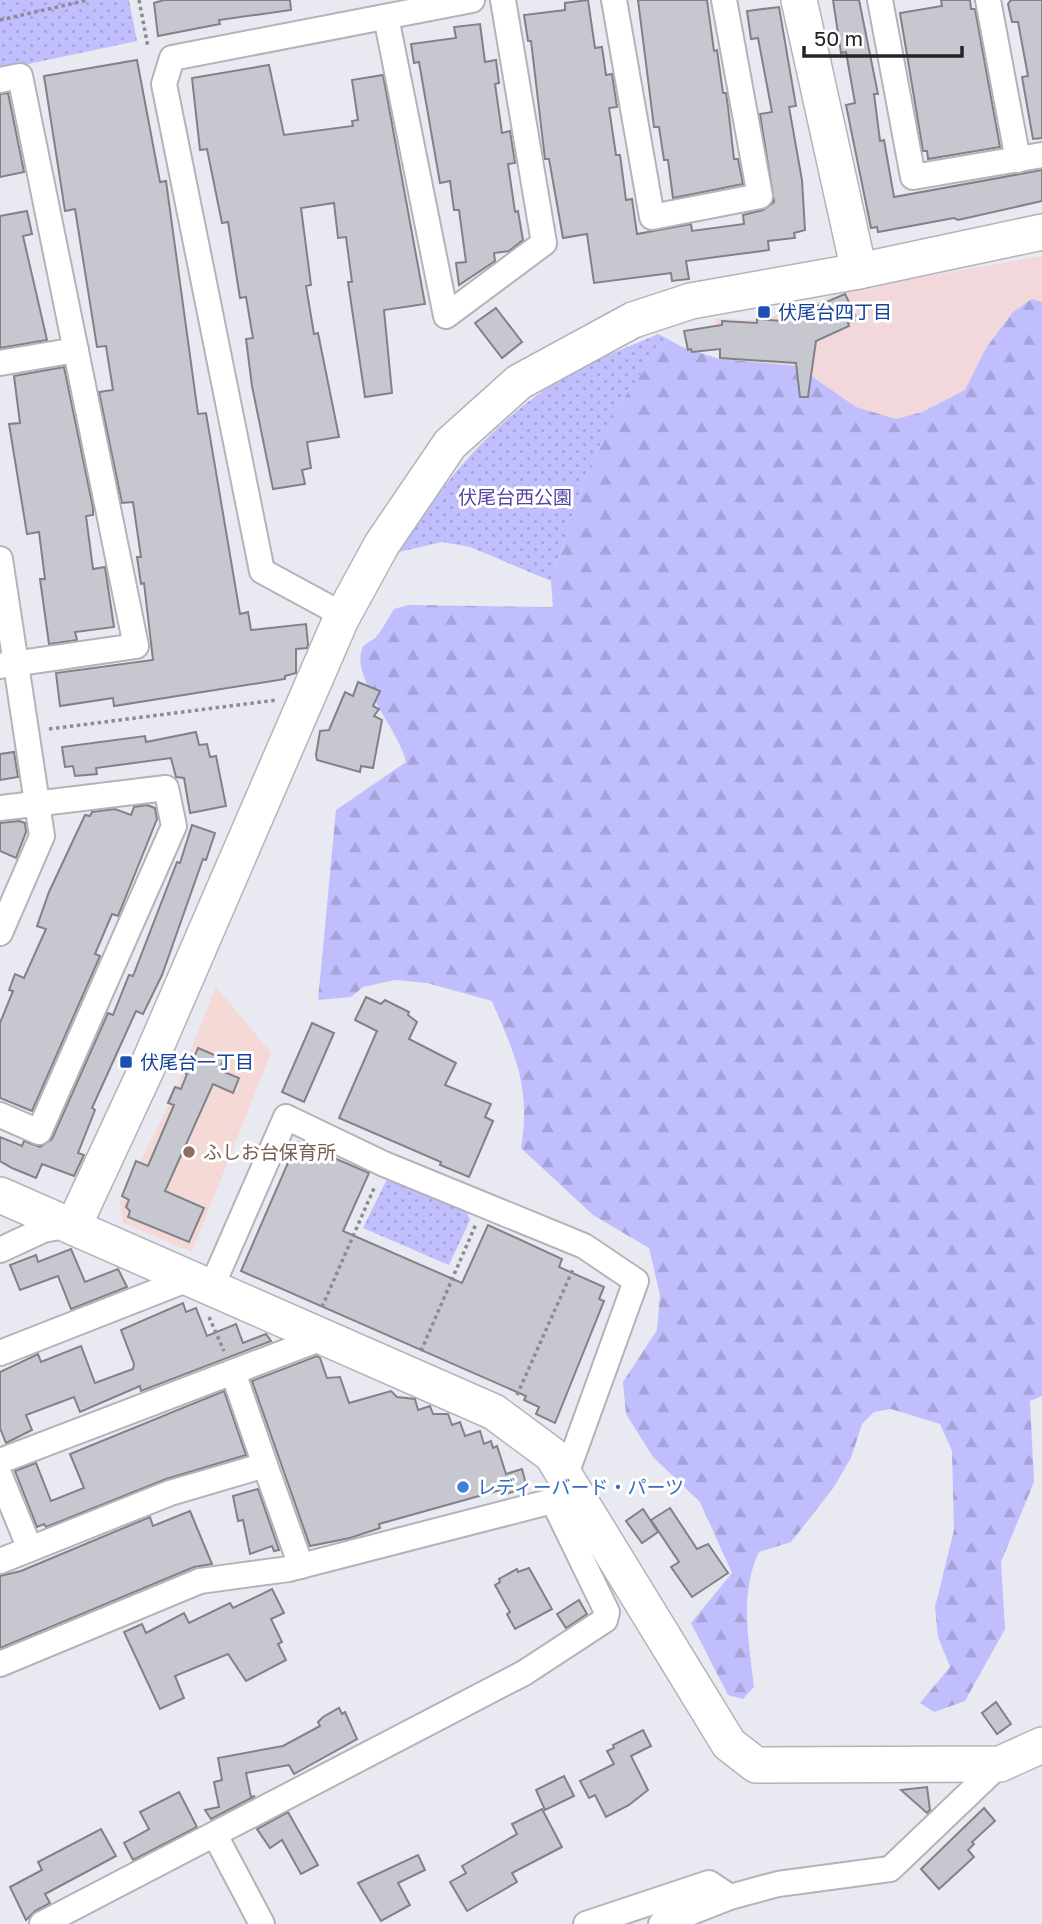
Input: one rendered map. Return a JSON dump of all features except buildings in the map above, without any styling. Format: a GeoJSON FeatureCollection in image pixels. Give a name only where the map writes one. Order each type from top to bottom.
{"type":"FeatureCollection","features":[{"type":"Feature","properties":{"kind":"street"},"geometry":{"type":"LineString","coordinates":[[343,615],[262,571],[164,84],[172,58],[472,0]]}},
{"type":"Feature","properties":{"kind":"street"},"geometry":{"type":"LineString","coordinates":[[386,17],[446,316],[544,243],[503,0]]}},
{"type":"Feature","properties":{"kind":"street"},"geometry":{"type":"LineString","coordinates":[[614,0],[652,217],[760,196],[724,0]]}},
{"type":"Feature","properties":{"kind":"street"},"geometry":{"type":"LineString","coordinates":[[799,0],[859,271]]}},
{"type":"Feature","properties":{"kind":"street"},"geometry":{"type":"LineString","coordinates":[[880,0],[913,177],[1030,157],[988,0]]}},
{"type":"Feature","properties":{"kind":"street"},"geometry":{"type":"LineString","coordinates":[[0,80],[20,76],[136,646],[9,665]]}},
{"type":"Feature","properties":{"kind":"street"},"geometry":{"type":"LineString","coordinates":[[75,1225],[146,1070],[343,615],[382,544],[450,444],[519,382],[633,320],[691,301],[859,271],[1042,232]]}},
{"type":"Feature","properties":{"kind":"street"},"geometry":{"type":"LineString","coordinates":[[0,363],[76,350]]}},
{"type":"Feature","properties":{"kind":"street"},"geometry":{"type":"LineString","coordinates":[[0,559],[9,665],[28,732],[42,836],[0,933]]}},
{"type":"Feature","properties":{"kind":"street"},"geometry":{"type":"LineString","coordinates":[[0,808],[166,788],[174,826],[39,1132],[0,1115]]}},
{"type":"Feature","properties":{"kind":"street"},"geometry":{"type":"LineString","coordinates":[[0,1353],[192,1283],[286,1117],[384,1164],[583,1246],[636,1281],[565,1491]]}},
{"type":"Feature","properties":{"kind":"street"},"geometry":{"type":"LineString","coordinates":[[0,1195],[75,1225],[192,1283],[321,1326],[494,1412],[552,1455],[607,1612],[605,1620],[524,1673],[42,1924]]}},
{"type":"Feature","properties":{"kind":"street"},"geometry":{"type":"LineString","coordinates":[[0,1250],[43,1230],[75,1225]]}},
{"type":"Feature","properties":{"kind":"street"},"geometry":{"type":"LineString","coordinates":[[0,1461],[233,1372],[321,1326]]}},
{"type":"Feature","properties":{"kind":"street"},"geometry":{"type":"LineString","coordinates":[[233,1372],[301,1566]]}},
{"type":"Feature","properties":{"kind":"street"},"geometry":{"type":"LineString","coordinates":[[0,1561],[170,1493],[265,1465]]}},
{"type":"Feature","properties":{"kind":"street"},"geometry":{"type":"LineString","coordinates":[[0,1476],[30,1549]]}},
{"type":"Feature","properties":{"kind":"street"},"geometry":{"type":"LineString","coordinates":[[0,1664],[200,1581],[301,1566],[565,1491]]}},
{"type":"Feature","properties":{"kind":"street"},"geometry":{"type":"LineString","coordinates":[[565,1491],[729,1744],[756,1765],[1000,1765]]}},
{"type":"Feature","properties":{"kind":"street"},"geometry":{"type":"LineString","coordinates":[[661,1924],[730,1897],[778,1884],[890,1869],[1000,1765],[1042,1745]]}},
{"type":"Feature","properties":{"kind":"street"},"geometry":{"type":"LineString","coordinates":[[215,1835],[262,1924]]}},
{"type":"Feature","properties":{"kind":"street"},"geometry":{"type":"LineString","coordinates":[[586,1924],[709,1883],[730,1897]]}},
{"type":"Feature","properties":{"kind":"path"},"geometry":{"type":"LineString","coordinates":[[0,20],[88,0]]}},
{"type":"Feature","properties":{"kind":"path"},"geometry":{"type":"LineString","coordinates":[[139,0],[148,47],[162,45]]}},
{"type":"Feature","properties":{"kind":"path"},"geometry":{"type":"LineString","coordinates":[[28,732],[280,699]]}},
{"type":"Feature","properties":{"kind":"path"},"geometry":{"type":"LineString","coordinates":[[321,1326],[384,1164]]}},
{"type":"Feature","properties":{"kind":"path"},"geometry":{"type":"LineString","coordinates":[[417,1360],[484,1206]]}},
{"type":"Feature","properties":{"kind":"path"},"geometry":{"type":"LineString","coordinates":[[511,1407],[583,1246]]}},
{"type":"Feature","properties":{"kind":"path"},"geometry":{"type":"LineString","coordinates":[[192,1283],[233,1372]]}},
{"type":"Feature","properties":{"kind":"shaded area"},"geometry":{"type":"Polygon","coordinates":[[[1042,256],[1042,302],[1032,299],[986,348],[965,390],[922,412],[896,419],[856,407],[797,366],[719,359],[715,318],[750,320],[801,311],[838,292],[1042,256]]]}},
{"type":"Feature","properties":{"kind":"shaded area","name":"ふしお台保育所"},"geometry":{"type":"Polygon","coordinates":[[[216,987],[271,1053],[192,1252],[123,1223],[120,1201],[170,1103],[216,987]]]}},
{"type":"Feature","properties":{"kind":"green space"},"geometry":{"type":"Polygon","coordinates":[[[0,0],[129,0],[137,41],[0,70],[0,0]]]}},
{"type":"Feature","properties":{"kind":"green space"},"geometry":{"type":"Polygon","coordinates":[[[1032,299],[1042,302],[1042,1396],[1030,1401],[1034,1482],[1001,1562],[1005,1629],[965,1701],[934,1712],[920,1703],[950,1667],[938,1637],[935,1607],[954,1530],[952,1451],[940,1424],[891,1409],[874,1412],[862,1424],[851,1458],[834,1487],[791,1542],[759,1552],[749,1584],[747,1601],[754,1687],[743,1699],[728,1695],[691,1623],[732,1573],[700,1502],[653,1457],[626,1414],[623,1382],[657,1330],[660,1295],[649,1248],[593,1215],[521,1148],[524,1107],[519,1072],[492,1001],[427,983],[395,980],[363,987],[351,997],[318,1000],[336,810],[406,762],[395,735],[368,688],[360,659],[363,647],[376,637],[394,609],[409,605],[553,607],[551,581],[589,467],[628,391],[668,339],[680,346],[719,359],[797,366],[856,407],[896,419],[922,412],[965,390],[986,348],[1013,312],[1032,299]]]}},
{"type":"Feature","properties":{"kind":"green space","name":"伏尾台⻄公園"},"geometry":{"type":"Polygon","coordinates":[[[658,334],[668,339],[628,391],[589,467],[551,581],[470,547],[442,542],[399,552],[455,473],[500,425],[551,385],[589,364],[658,334]]]}},
{"type":"Feature","properties":{"kind":"green space"},"geometry":{"type":"Polygon","coordinates":[[[394,1176],[467,1212],[470,1220],[449,1265],[363,1228],[386,1181],[394,1176]]]}},
{"type":"Feature","properties":{"kind":"place","name":"伏尾台四丁目"},"geometry":{"type":"Point","coordinates":[764,312]}},
{"type":"Feature","properties":{"kind":"place","name":"伏尾台一丁目"},"geometry":{"type":"Point","coordinates":[126,1062]}},
{"type":"Feature","properties":{"kind":"place","name":"ふしお台保育所"},"geometry":{"type":"Point","coordinates":[189,1152]}},
{"type":"Feature","properties":{"kind":"place","name":"レディーバード・パーツ"},"geometry":{"type":"Point","coordinates":[463,1487]}}]}
